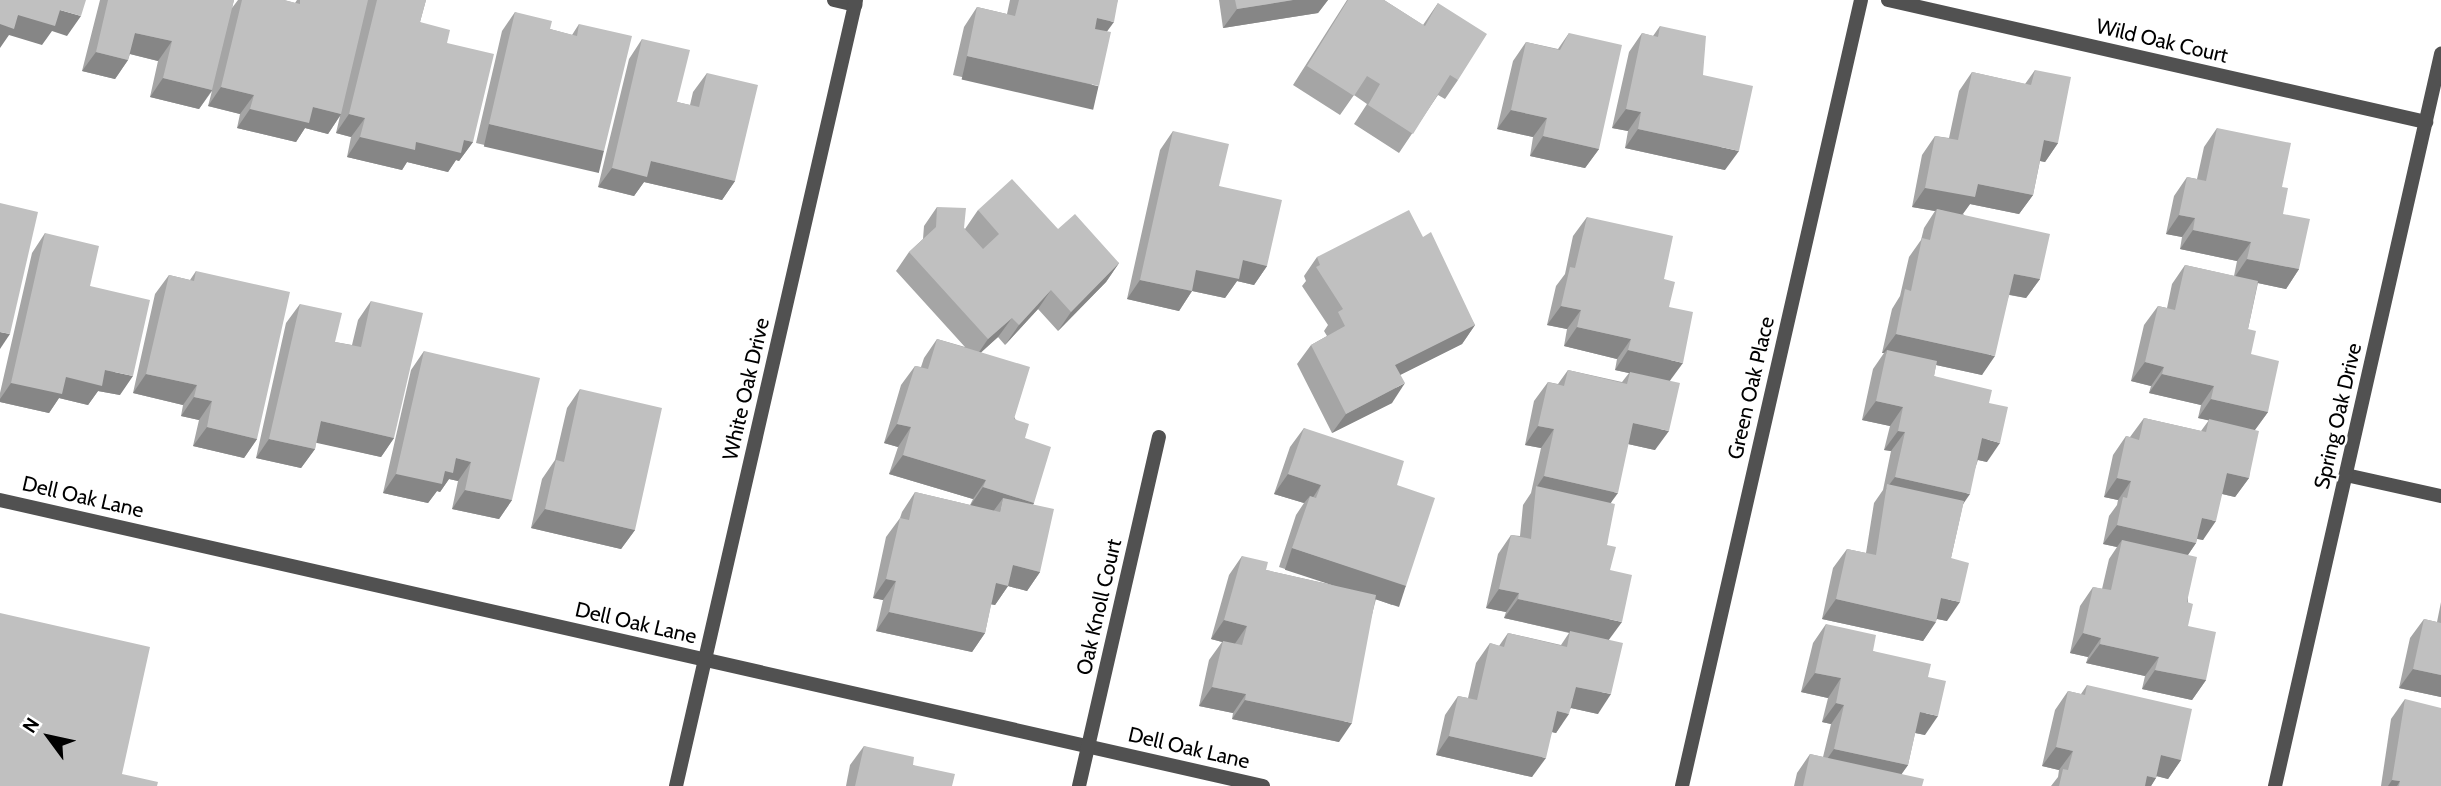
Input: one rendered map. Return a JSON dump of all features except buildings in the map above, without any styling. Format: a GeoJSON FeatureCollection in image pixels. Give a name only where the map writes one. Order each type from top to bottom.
{"type":"FeatureCollection","features":[{"type":"Feature","properties":{"kind":"street"},"geometry":{"type":"LineString","coordinates":[[834,0],[856,2]]}},
{"type":"Feature","properties":{"kind":"street","name":"Green Oak Place"},"geometry":{"type":"LineString","coordinates":[[1682,786],[1861,0]]}},
{"type":"Feature","properties":{"kind":"street","name":"Wild Oak Court"},"geometry":{"type":"LineString","coordinates":[[1888,0],[2426,122]]}},
{"type":"Feature","properties":{"kind":"street","name":"White Oak Drive"},"geometry":{"type":"LineString","coordinates":[[676,786],[856,2]]}},
{"type":"Feature","properties":{"kind":"street","name":"Spring Oak Drive"},"geometry":{"type":"LineString","coordinates":[[2275,786],[2441,54]]}},
{"type":"Feature","properties":{"kind":"street","name":"Oak Knoll Court"},"geometry":{"type":"LineString","coordinates":[[1079,786],[1159,437]]}},
{"type":"Feature","properties":{"kind":"street"},"geometry":{"type":"LineString","coordinates":[[2346,475],[2441,496]]}},
{"type":"Feature","properties":{"kind":"street","name":"Dell Oak Lane"},"geometry":{"type":"LineString","coordinates":[[0,500],[1264,786]]}}]}
